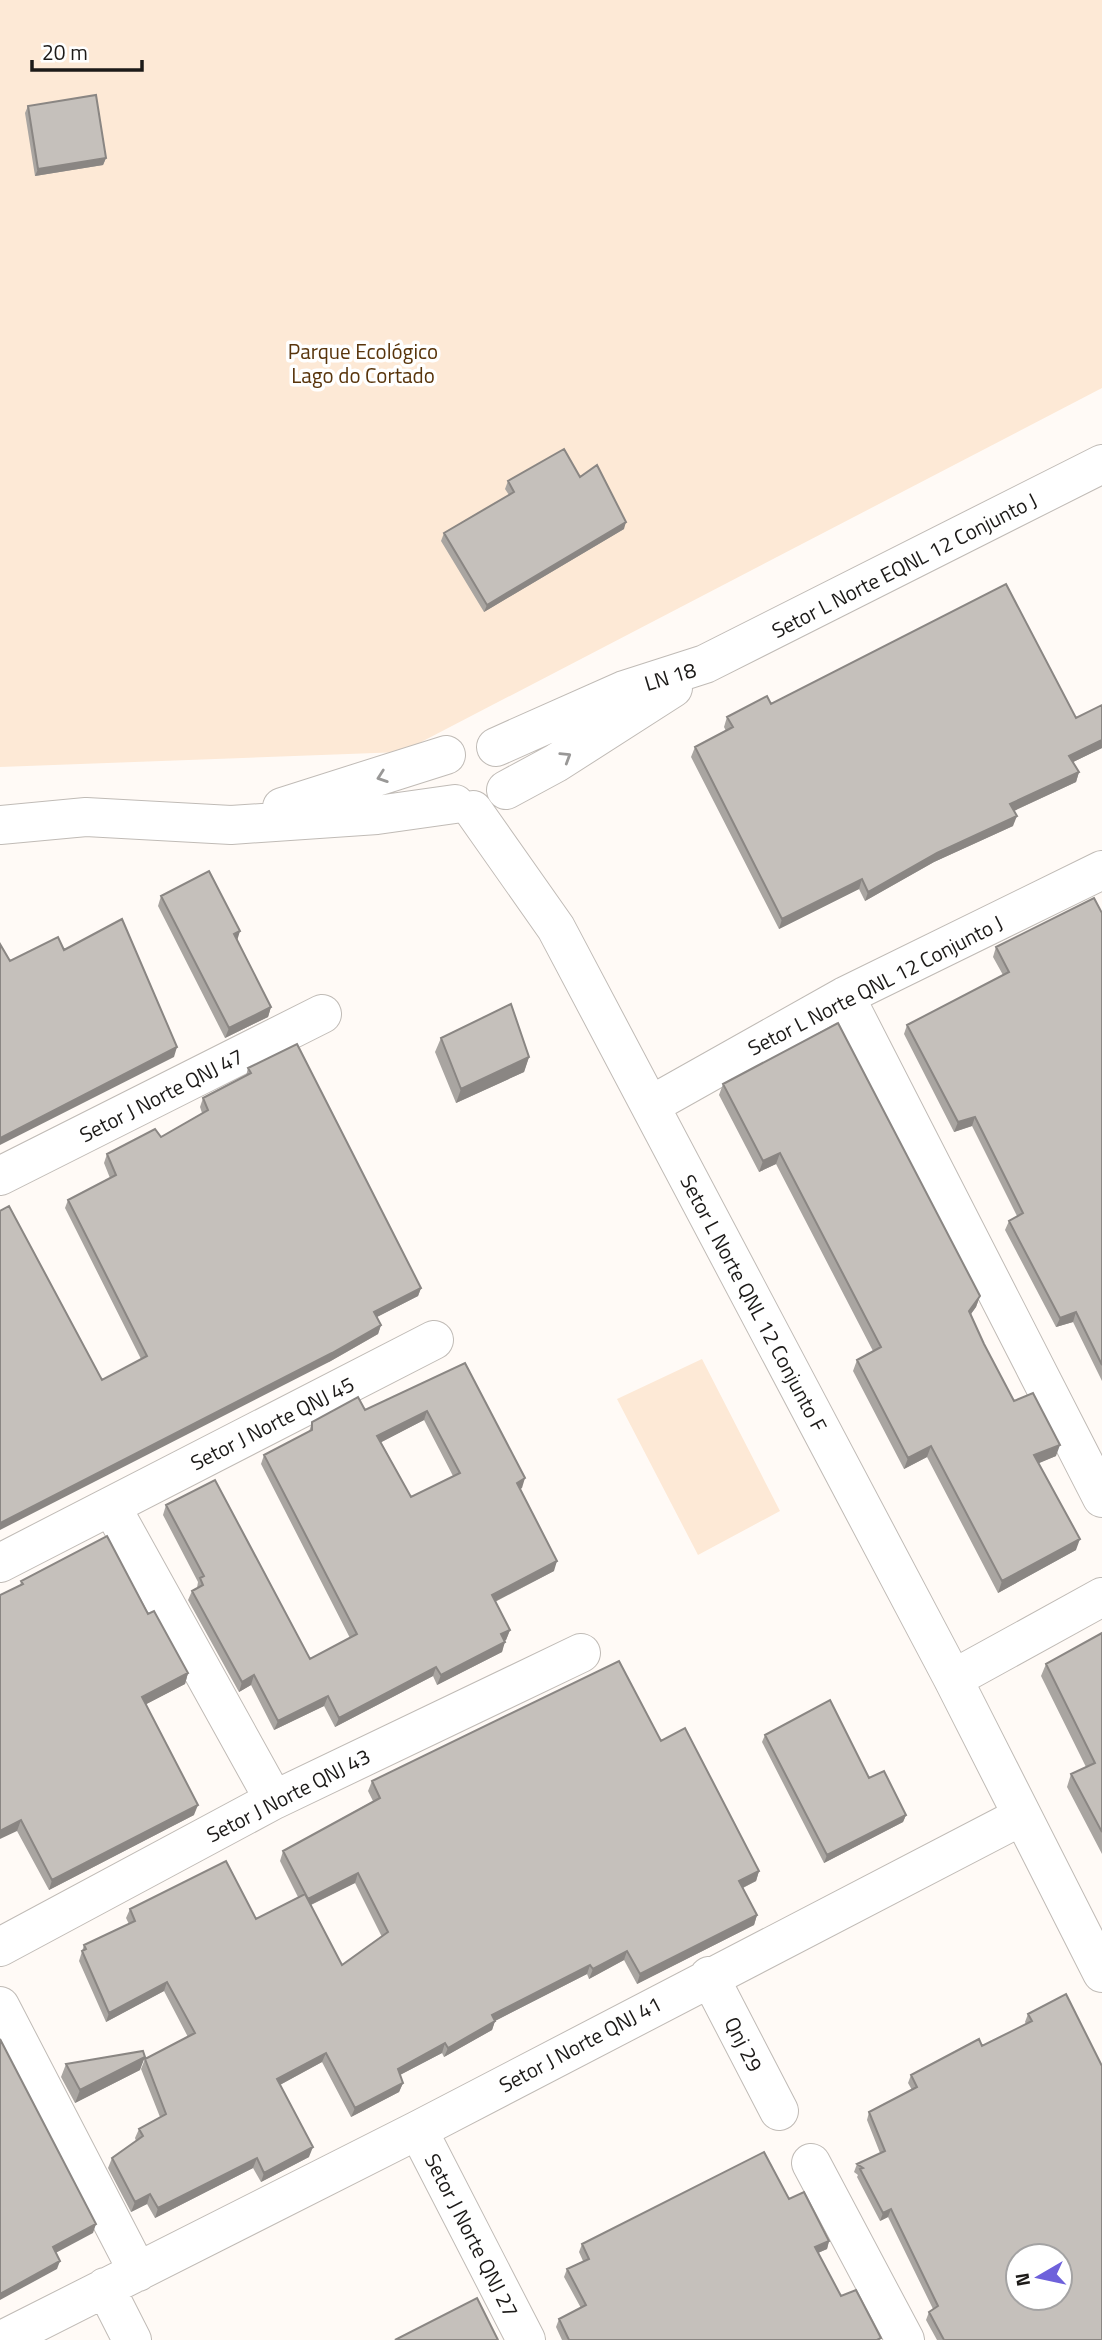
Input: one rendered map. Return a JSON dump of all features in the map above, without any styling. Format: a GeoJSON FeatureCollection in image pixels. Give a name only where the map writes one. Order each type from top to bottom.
{"type":"FeatureCollection","features":[{"type":"Feature","properties":{"kind":"street","name":"Setor L Norte EQNL 12 Conjunto J"},"geometry":{"type":"LineString","coordinates":[[705,664],[1102,464]]}},
{"type":"Feature","properties":{"kind":"street","name":"LN 18"},"geometry":{"type":"LineString","coordinates":[[496,747],[625,690],[705,664]]}},
{"type":"Feature","properties":{"kind":"street","name":"LN 18"},"geometry":{"type":"LineString","coordinates":[[484,800],[556,763],[656,700],[705,664]]}},
{"type":"Feature","properties":{"kind":"street"},"geometry":{"type":"LineString","coordinates":[[0,825],[86,817],[231,825],[377,815],[484,800],[510,775],[506,759],[496,747],[483,741],[469,740],[456,745],[446,755],[441,768],[441,781],[446,794],[484,800]]}},
{"type":"Feature","properties":{"kind":"street"},"geometry":{"type":"LineString","coordinates":[[231,825],[446,755]]}},
{"type":"Feature","properties":{"kind":"street","name":"Setor L Norte QNL 12 Conjunto F"},"geometry":{"type":"LineString","coordinates":[[484,800],[651,1105],[953,1679],[1102,1973]]}},
{"type":"Feature","properties":{"kind":"street","name":"Setor L Norte QNL 12 Conjunto J"},"geometry":{"type":"LineString","coordinates":[[651,1105],[845,996],[1101,874]]}},
{"type":"Feature","properties":{"kind":"street"},"geometry":{"type":"LineString","coordinates":[[845,996],[1102,1498]]}},
{"type":"Feature","properties":{"kind":"street","name":"Setor J Norte QNJ 47"},"geometry":{"type":"LineString","coordinates":[[0,1176],[322,1014]]}},
{"type":"Feature","properties":{"kind":"street","name":"Setor J Norte QNJ 45"},"geometry":{"type":"LineString","coordinates":[[0,1563],[434,1340]]}},
{"type":"Feature","properties":{"kind":"street"},"geometry":{"type":"LineString","coordinates":[[111,1506],[274,1800]]}},
{"type":"Feature","properties":{"kind":"street"},"geometry":{"type":"LineString","coordinates":[[953,1679],[1102,1597]]}},
{"type":"Feature","properties":{"kind":"street","name":"Setor J Norte QNJ 43"},"geometry":{"type":"LineString","coordinates":[[0,1947],[274,1800],[581,1653]]}},
{"type":"Feature","properties":{"kind":"street","name":"Setor J Norte QNJ 41"},"geometry":{"type":"LineString","coordinates":[[2,2340],[418,2130],[709,1976],[1022,1816]]}},
{"type":"Feature","properties":{"kind":"street","name":"Qnj 29"},"geometry":{"type":"LineString","coordinates":[[709,1976],[779,2111]]}},
{"type":"Feature","properties":{"kind":"street"},"geometry":{"type":"LineString","coordinates":[[0,2006],[121,2279],[132,2340]]}},
{"type":"Feature","properties":{"kind":"street","name":"Setor J Norte QNJ 27"},"geometry":{"type":"LineString","coordinates":[[418,2130],[526,2340]]}},
{"type":"Feature","properties":{"kind":"street"},"geometry":{"type":"LineString","coordinates":[[811,2163],[905,2340]]}},
{"type":"Feature","properties":{"kind":"green space","name":"Parque Ecológico Lago do Cortado"},"geometry":{"type":"Polygon","coordinates":[[[0,0],[1102,0],[1102,388],[402,752],[0,767],[0,0]]]}},
{"type":"Feature","properties":{"kind":"green space"},"geometry":{"type":"Polygon","coordinates":[[[702,1359],[780,1511],[698,1555],[617,1399],[702,1359]]]}},
{"type":"Feature","properties":{"kind":"building"},"geometry":{"type":"Polygon","coordinates":[[[96,95],[106,158],[38,169],[28,106],[96,95]]]}},
{"type":"Feature","properties":{"kind":"building"},"geometry":{"type":"Polygon","coordinates":[[[564,449],[580,477],[597,465],[626,522],[487,605],[444,533],[514,492],[508,481],[564,449]]]}},
{"type":"Feature","properties":{"kind":"building"},"geometry":{"type":"Polygon","coordinates":[[[1006,584],[1076,718],[1102,705],[1102,740],[1069,756],[1079,772],[1010,804],[1017,816],[937,853],[868,892],[862,879],[782,919],[695,747],[733,727],[727,717],[767,696],[771,704],[1006,584]]]}},
{"type":"Feature","properties":{"kind":"building"},"geometry":{"type":"Polygon","coordinates":[[[209,871],[240,931],[234,934],[271,1007],[229,1028],[161,896],[209,871]]]}},
{"type":"Feature","properties":{"kind":"building"},"geometry":{"type":"Polygon","coordinates":[[[1094,898],[1102,913],[1102,1365],[1076,1312],[1060,1318],[1009,1221],[1023,1213],[975,1117],[958,1122],[907,1025],[1009,972],[996,947],[1094,898]]]}},
{"type":"Feature","properties":{"kind":"building"},"geometry":{"type":"Polygon","coordinates":[[[122,919],[177,1047],[0,1138],[0,944],[10,961],[58,937],[64,950],[122,919]]]}},
{"type":"Feature","properties":{"kind":"building"},"geometry":{"type":"Polygon","coordinates":[[[511,1004],[529,1057],[461,1089],[441,1038],[511,1004]]]}},
{"type":"Feature","properties":{"kind":"building"},"geometry":{"type":"Polygon","coordinates":[[[838,1023],[980,1296],[969,1311],[984,1344],[1014,1401],[1033,1393],[1060,1445],[1034,1455],[1080,1539],[1002,1581],[931,1446],[908,1458],[857,1360],[881,1347],[780,1153],[763,1161],[723,1084],[838,1023]]]}},
{"type":"Feature","properties":{"kind":"building"},"geometry":{"type":"Polygon","coordinates":[[[297,1044],[421,1288],[374,1312],[381,1325],[332,1353],[0,1523],[0,1211],[9,1206],[102,1380],[147,1356],[68,1200],[116,1175],[107,1154],[155,1129],[161,1137],[208,1110],[203,1098],[251,1073],[248,1068],[297,1044]]]}},
{"type":"Feature","properties":{"kind":"building"},"geometry":{"type":"Polygon","coordinates":[[[465,1363],[525,1478],[517,1483],[557,1561],[492,1595],[510,1630],[501,1634],[505,1642],[441,1675],[436,1667],[339,1718],[328,1696],[278,1721],[254,1675],[242,1682],[192,1591],[203,1585],[200,1578],[204,1576],[166,1505],[215,1480],[310,1659],[357,1634],[264,1455],[312,1430],[312,1422],[358,1397],[365,1410],[465,1363]],[[427,1411],[377,1436],[411,1497],[460,1473],[427,1411]]]}},
{"type":"Feature","properties":{"kind":"building"},"geometry":{"type":"Polygon","coordinates":[[[107,1536],[148,1614],[154,1611],[188,1673],[142,1697],[198,1805],[52,1880],[21,1820],[0,1831],[0,1595],[23,1584],[21,1581],[107,1536]]]}},
{"type":"Feature","properties":{"kind":"building"},"geometry":{"type":"Polygon","coordinates":[[[1102,1633],[1102,1832],[1071,1774],[1095,1763],[1046,1664],[1102,1633]]]}},
{"type":"Feature","properties":{"kind":"building"},"geometry":{"type":"Polygon","coordinates":[[[619,1661],[661,1741],[685,1728],[759,1871],[739,1881],[757,1915],[640,1974],[627,1951],[593,1969],[590,1965],[492,2015],[495,2021],[448,2048],[445,2043],[398,2069],[403,2083],[355,2108],[326,2053],[277,2079],[313,2147],[264,2173],[257,2158],[158,2208],[150,2194],[135,2202],[112,2158],[143,2136],[139,2129],[166,2114],[145,2059],[195,2033],[167,1982],[109,2013],[82,1951],[86,1949],[84,1945],[135,1921],[130,1909],[226,1861],[256,1919],[305,1894],[342,1965],[388,1932],[358,1873],[308,1899],[283,1851],[380,1798],[372,1781],[619,1661]]]}},
{"type":"Feature","properties":{"kind":"building"},"geometry":{"type":"Polygon","coordinates":[[[830,1700],[869,1778],[884,1771],[906,1815],[827,1855],[765,1735],[830,1700]]]}},
{"type":"Feature","properties":{"kind":"building"},"geometry":{"type":"Polygon","coordinates":[[[1066,1994],[1102,2066],[1102,2340],[944,2340],[929,2312],[938,2306],[891,2209],[883,2213],[860,2169],[863,2168],[857,2164],[885,2151],[869,2112],[917,2087],[911,2075],[979,2039],[982,2046],[1032,2021],[1028,2014],[1066,1994]]]}},
{"type":"Feature","properties":{"kind":"building"},"geometry":{"type":"Polygon","coordinates":[[[0,2039],[96,2224],[53,2247],[60,2261],[0,2294],[0,2039]]]}},
{"type":"Feature","properties":{"kind":"building"},"geometry":{"type":"Polygon","coordinates":[[[143,2051],[145,2057],[80,2090],[66,2064],[143,2051]]]}},
{"type":"Feature","properties":{"kind":"building"},"geometry":{"type":"Polygon","coordinates":[[[764,2152],[789,2199],[804,2192],[829,2241],[815,2247],[841,2296],[856,2290],[881,2338],[569,2340],[559,2319],[586,2305],[567,2269],[589,2259],[582,2244],[764,2152]]]}},
{"type":"Feature","properties":{"kind":"building"},"geometry":{"type":"Polygon","coordinates":[[[477,2298],[498,2340],[395,2340],[477,2298]]]}}]}
